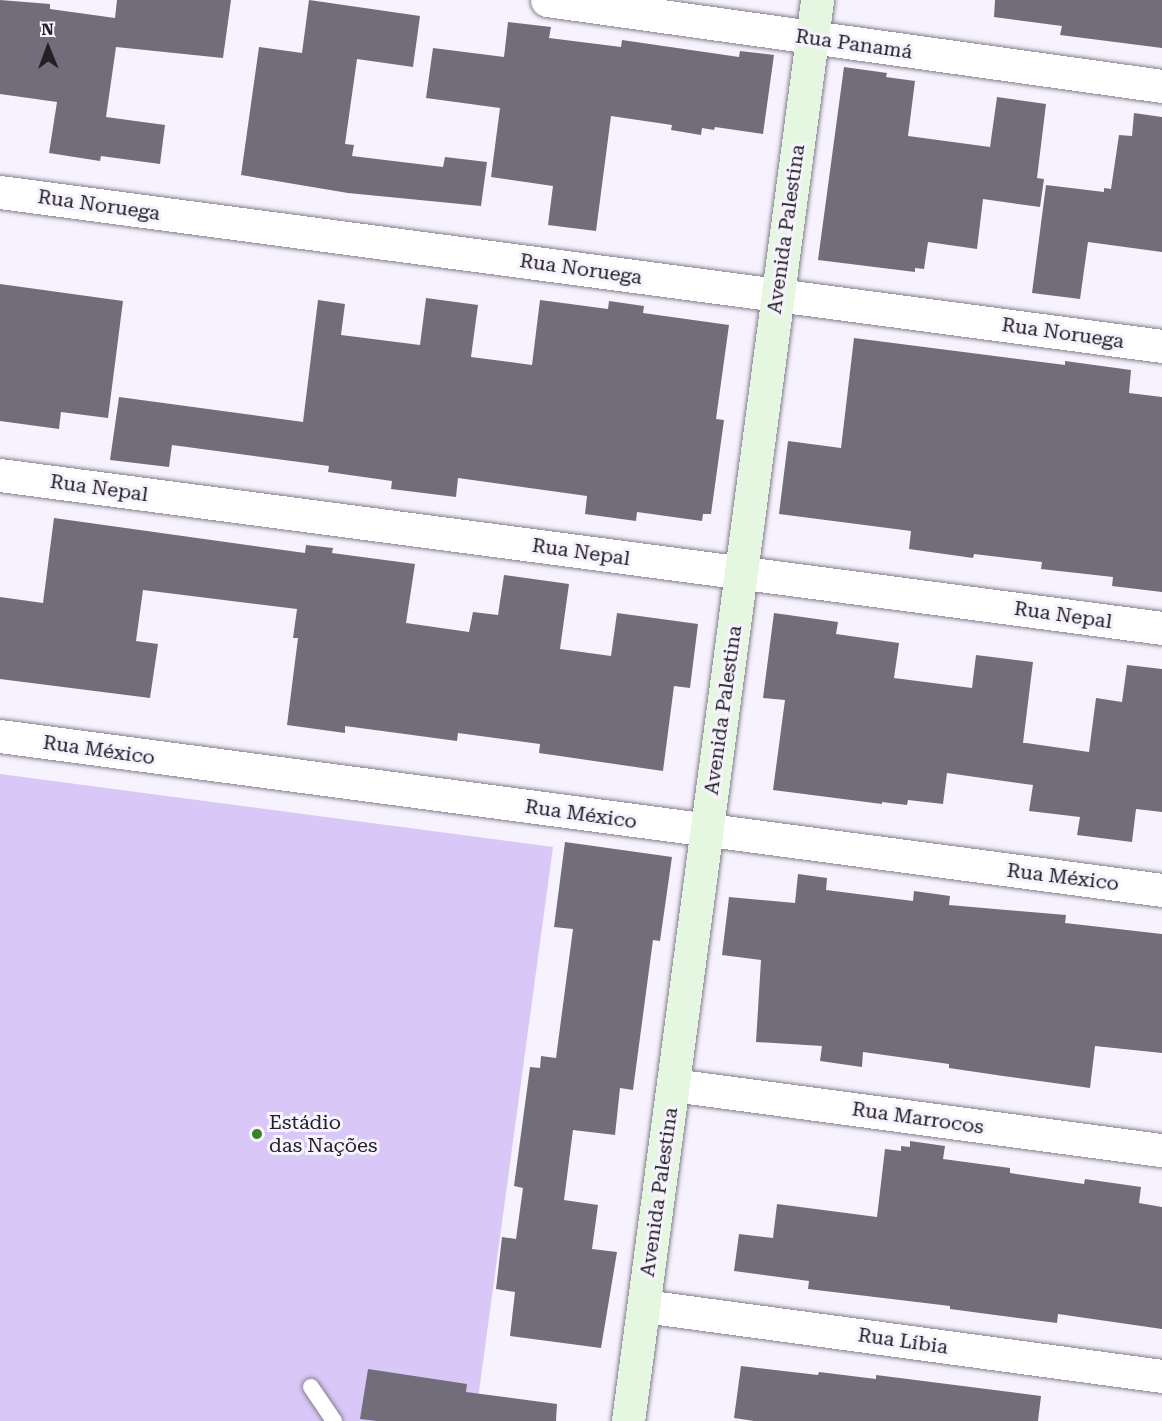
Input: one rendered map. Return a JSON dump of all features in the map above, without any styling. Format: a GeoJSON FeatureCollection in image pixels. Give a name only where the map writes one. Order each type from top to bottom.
{"type":"FeatureCollection","features":[{"type":"Feature","properties":{"kind":"street","name":"Rua Panamá"},"geometry":{"type":"LineString","coordinates":[[547,0],[1162,86]]}},
{"type":"Feature","properties":{"kind":"street","name":"Avenida Palestina"},"geometry":{"type":"LineString","coordinates":[[628,1421],[817,0]]}},
{"type":"Feature","properties":{"kind":"street","name":"Rua Noruega"},"geometry":{"type":"LineString","coordinates":[[0,192],[1162,346]]}},
{"type":"Feature","properties":{"kind":"street","name":"Rua Nepal"},"geometry":{"type":"LineString","coordinates":[[0,475],[1162,628]]}},
{"type":"Feature","properties":{"kind":"street","name":"Rua México"},"geometry":{"type":"LineString","coordinates":[[0,736],[1162,890]]}},
{"type":"Feature","properties":{"kind":"street","name":"Rua Marrocos"},"geometry":{"type":"LineString","coordinates":[[673,1085],[1162,1150]]}},
{"type":"Feature","properties":{"kind":"street","name":"Rua Líbia"},"geometry":{"type":"LineString","coordinates":[[644,1306],[1162,1376]]}},
{"type":"Feature","properties":{"kind":"lane"},"geometry":{"type":"LineString","coordinates":[[311,1387],[334,1421]]}},
{"type":"Feature","properties":{"kind":"shaded area","name":"Estádio das Nações"},"geometry":{"type":"Polygon","coordinates":[[[0,774],[553,847],[475,1421],[0,1421],[0,774]]]}},
{"type":"Feature","properties":{"kind":"building"},"geometry":{"type":"Polygon","coordinates":[[[0,0],[50,4],[50,9],[115,18],[117,0],[231,0],[223,58],[116,47],[106,117],[165,125],[160,164],[101,156],[100,161],[49,153],[57,102],[0,94],[0,0]]]}},
{"type":"Feature","properties":{"kind":"building"},"geometry":{"type":"Polygon","coordinates":[[[309,0],[420,16],[413,67],[357,59],[345,144],[354,145],[352,156],[443,167],[445,157],[487,162],[481,206],[348,193],[241,175],[259,47],[302,53],[309,0]]]}},
{"type":"Feature","properties":{"kind":"building"},"geometry":{"type":"Polygon","coordinates":[[[995,0],[1162,0],[1162,48],[1060,35],[1062,26],[994,17],[995,0]]]}},
{"type":"Feature","properties":{"kind":"building"},"geometry":{"type":"Polygon","coordinates":[[[508,22],[551,27],[549,38],[621,47],[622,40],[739,57],[740,51],[774,55],[763,134],[715,127],[714,130],[702,128],[701,135],[671,130],[672,125],[611,116],[596,231],[548,225],[553,186],[491,177],[500,108],[426,98],[433,48],[504,57],[508,22]]]}},
{"type":"Feature","properties":{"kind":"building"},"geometry":{"type":"Polygon","coordinates":[[[844,67],[887,73],[886,77],[915,81],[908,136],[990,147],[997,97],[1046,104],[1037,178],[1044,179],[1040,207],[983,199],[977,249],[928,242],[924,269],[915,268],[915,272],[818,260],[844,67]]]}},
{"type":"Feature","properties":{"kind":"building"},"geometry":{"type":"Polygon","coordinates":[[[1134,113],[1162,117],[1162,252],[1088,242],[1080,299],[1032,293],[1046,185],[1104,192],[1104,188],[1111,189],[1119,135],[1132,136],[1134,113]]]}},
{"type":"Feature","properties":{"kind":"building"},"geometry":{"type":"Polygon","coordinates":[[[0,284],[123,301],[108,418],[61,412],[59,429],[0,421],[0,284]]]}},
{"type":"Feature","properties":{"kind":"building"},"geometry":{"type":"Polygon","coordinates":[[[426,298],[478,305],[471,357],[532,365],[540,300],[608,309],[609,301],[644,306],[643,313],[729,325],[716,419],[724,420],[711,514],[703,514],[702,521],[637,512],[636,521],[585,514],[587,496],[458,478],[456,497],[391,489],[392,481],[328,472],[329,466],[172,445],[169,467],[110,460],[119,397],[303,422],[318,300],[345,304],[341,335],[420,345],[426,298]]]}},
{"type":"Feature","properties":{"kind":"building"},"geometry":{"type":"Polygon","coordinates":[[[854,338],[1065,365],[1065,361],[1131,370],[1129,393],[1162,397],[1162,592],[1112,586],[1113,577],[1041,569],[1042,562],[974,554],[973,558],[909,549],[911,531],[779,514],[788,441],[841,448],[854,338]]]}},
{"type":"Feature","properties":{"kind":"building"},"geometry":{"type":"Polygon","coordinates":[[[54,518],[305,553],[306,545],[333,548],[332,553],[415,564],[406,623],[469,632],[473,612],[498,615],[504,575],[569,584],[560,649],[611,656],[617,613],[698,624],[690,688],[674,686],[663,771],[539,753],[540,744],[458,733],[457,741],[345,726],[345,733],[287,725],[298,638],[293,638],[297,609],[143,590],[136,641],[158,644],[150,698],[0,679],[0,597],[43,603],[54,518]]]}},
{"type":"Feature","properties":{"kind":"building"},"geometry":{"type":"Polygon","coordinates":[[[774,613],[838,622],[836,634],[899,643],[894,678],[972,688],[976,655],[1033,662],[1023,743],[1089,752],[1096,698],[1122,702],[1127,665],[1162,669],[1162,812],[1136,809],[1132,842],[1077,835],[1080,817],[1029,811],[1033,785],[947,773],[943,804],[908,800],[907,805],[773,790],[785,700],[763,698],[774,613]]]}},
{"type":"Feature","properties":{"kind":"building"},"geometry":{"type":"Polygon","coordinates":[[[565,842],[672,857],[660,941],[653,940],[633,1090],[620,1088],[615,1135],[573,1130],[564,1200],[598,1205],[592,1249],[617,1252],[601,1348],[510,1336],[515,1292],[496,1289],[502,1237],[516,1239],[523,1188],[514,1186],[530,1067],[540,1068],[541,1056],[556,1058],[573,929],[554,927],[565,842]]]}},
{"type":"Feature","properties":{"kind":"building"},"geometry":{"type":"Polygon","coordinates":[[[798,874],[827,878],[826,890],[913,901],[914,891],[950,896],[949,905],[1066,915],[1065,923],[1162,934],[1162,1053],[1095,1046],[1090,1088],[949,1068],[949,1064],[863,1052],[862,1067],[820,1061],[822,1046],[756,1042],[761,960],[722,955],[729,897],[795,903],[798,874]]]}},
{"type":"Feature","properties":{"kind":"building"},"geometry":{"type":"Polygon","coordinates":[[[910,1141],[945,1146],[943,1159],[1010,1168],[1010,1173],[1084,1184],[1085,1179],[1141,1187],[1139,1203],[1162,1207],[1162,1329],[1058,1314],[1057,1323],[950,1309],[950,1306],[808,1289],[809,1281],[734,1271],[739,1234],[773,1238],[777,1204],[877,1217],[885,1149],[901,1151],[901,1146],[910,1147],[910,1141]]]}},
{"type":"Feature","properties":{"kind":"building"},"geometry":{"type":"Polygon","coordinates":[[[741,1366],[876,1379],[876,1375],[1041,1396],[1038,1421],[754,1421],[734,1418],[741,1366]]]}},
{"type":"Feature","properties":{"kind":"building"},"geometry":{"type":"Polygon","coordinates":[[[368,1369],[467,1384],[466,1392],[557,1404],[556,1421],[377,1421],[360,1419],[368,1369]]]}},
{"type":"Feature","properties":{"kind":"place","name":"Estádio das Nações"},"geometry":{"type":"Point","coordinates":[257,1134]}}]}
